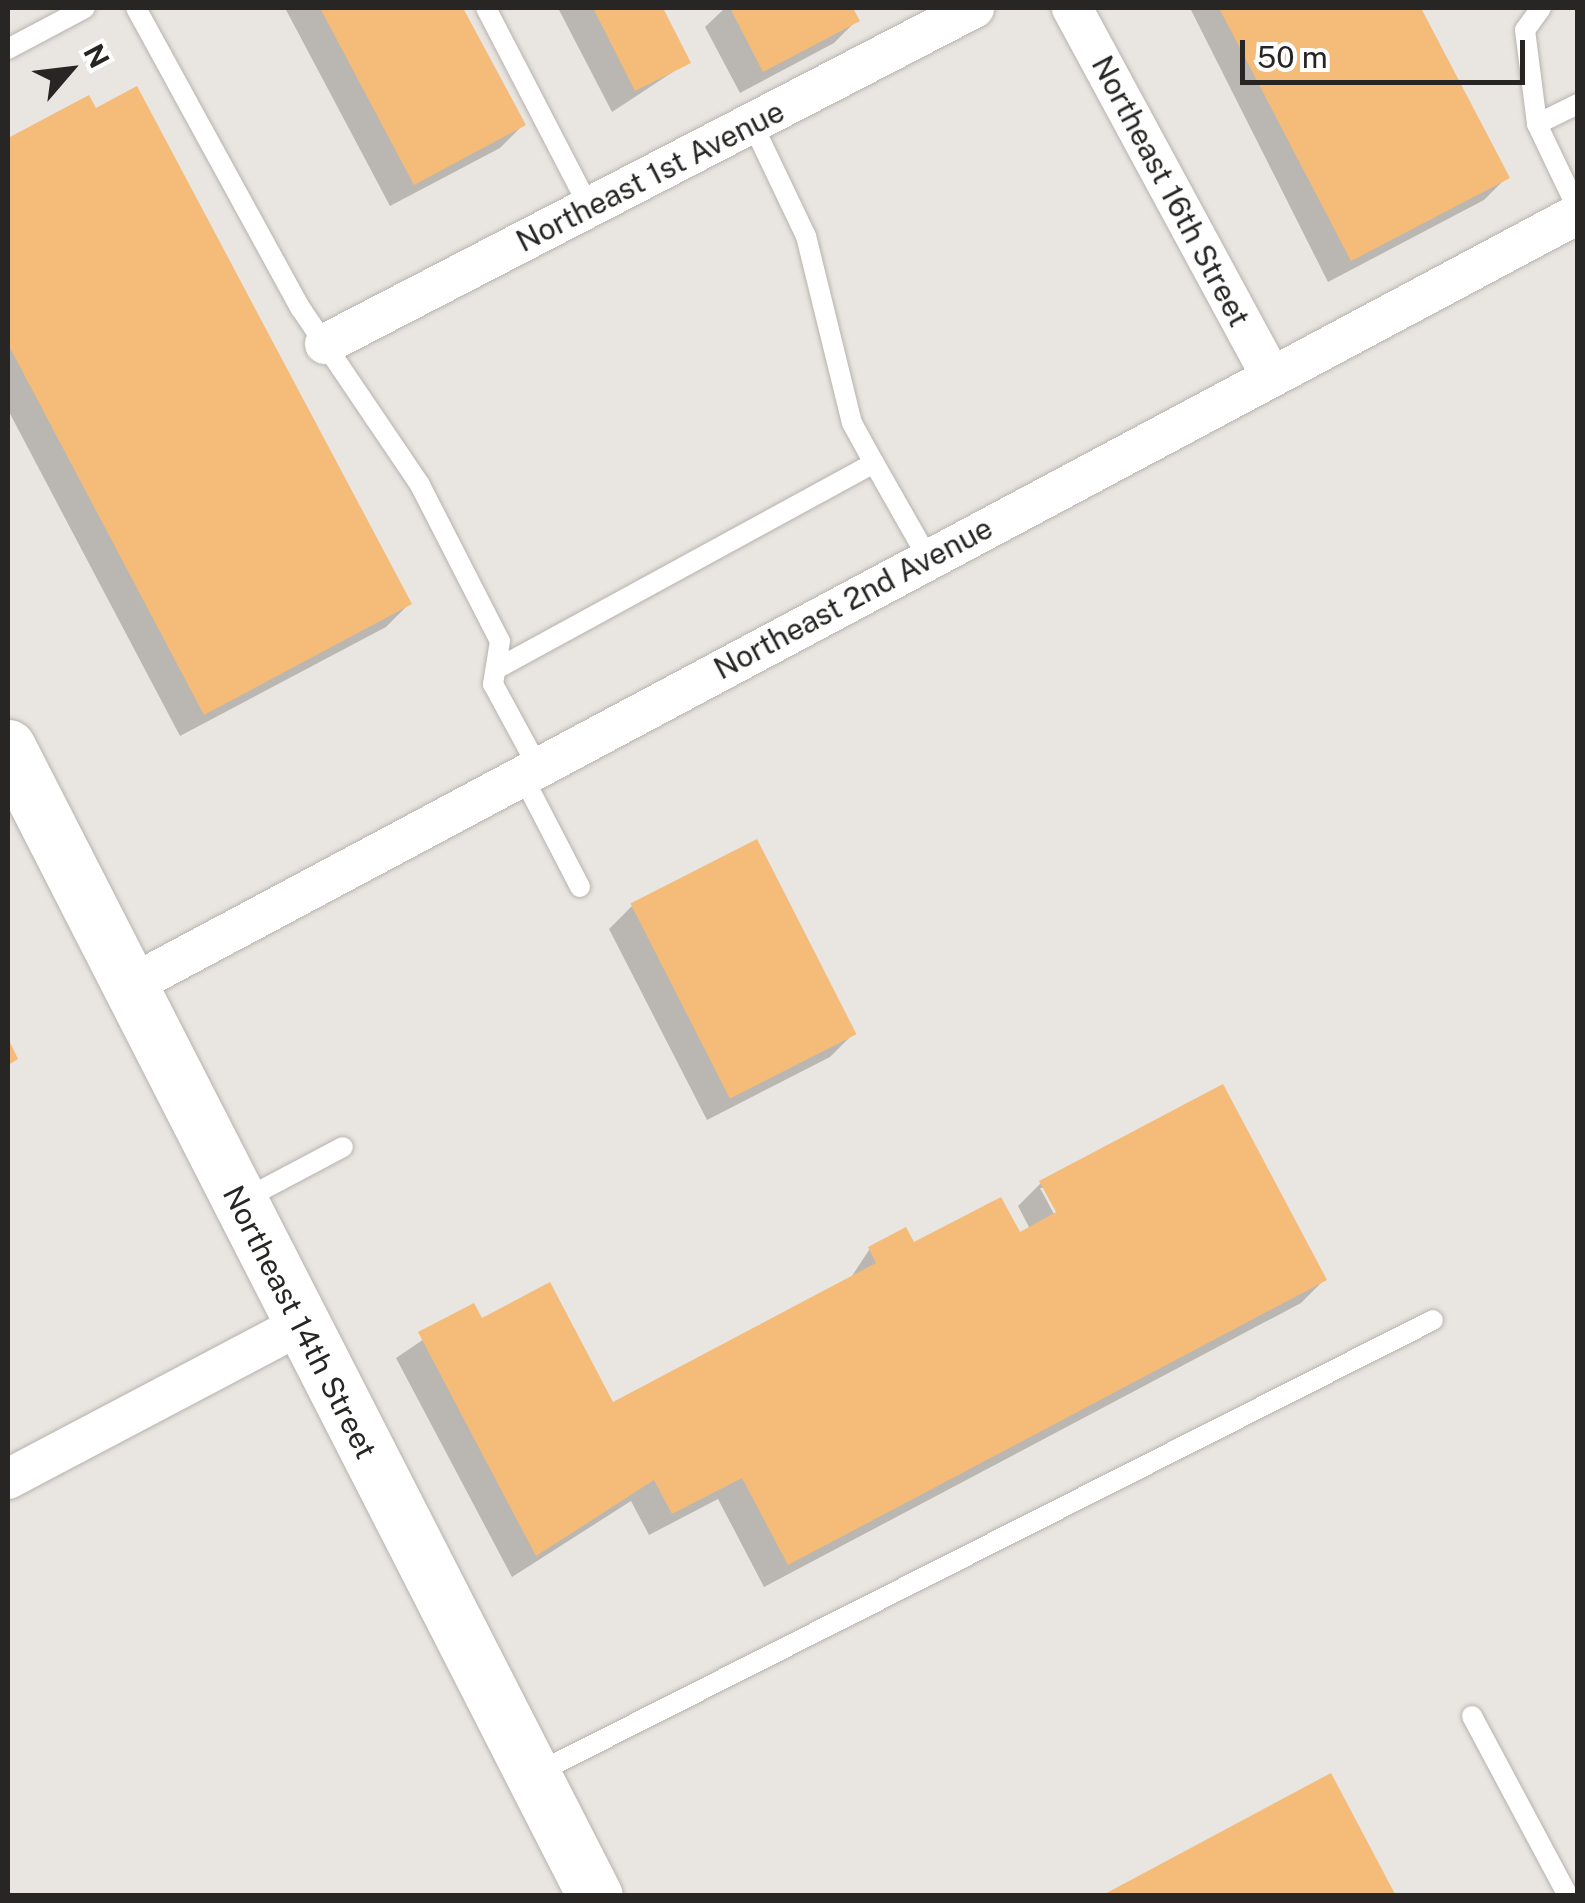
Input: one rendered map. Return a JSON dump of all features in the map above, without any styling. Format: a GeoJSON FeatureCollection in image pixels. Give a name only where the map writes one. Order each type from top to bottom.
{"type":"FeatureCollection","features":[{"type":"Feature","properties":{"kind":"street","name":"Northeast 1st Avenue"},"geometry":{"type":"LineString","coordinates":[[326,344],[974,8]]}},
{"type":"Feature","properties":{"kind":"street","name":"Northeast 16th Street"},"geometry":{"type":"LineString","coordinates":[[1072,8],[1270,374]]}},
{"type":"Feature","properties":{"kind":"street","name":"Northeast 2nd Avenue"},"geometry":{"type":"LineString","coordinates":[[131,985],[1578,212]]}},
{"type":"Feature","properties":{"kind":"street","name":"Northeast 14th Street"},"geometry":{"type":"LineString","coordinates":[[8,747],[533,1775],[581,1891]]}},
{"type":"Feature","properties":{"kind":"street"},"geometry":{"type":"LineString","coordinates":[[8,1480],[300,1325]]}},
{"type":"Feature","properties":{"kind":"lane"},"geometry":{"type":"LineString","coordinates":[[8,49],[85,8]]}},
{"type":"Feature","properties":{"kind":"lane"},"geometry":{"type":"LineString","coordinates":[[136,8],[326,344],[420,485],[500,641],[500,667],[493,684],[580,886]]}},
{"type":"Feature","properties":{"kind":"lane"},"geometry":{"type":"LineString","coordinates":[[486,8],[589,207]]}},
{"type":"Feature","properties":{"kind":"lane"},"geometry":{"type":"LineString","coordinates":[[1541,8],[1525,30],[1536,124],[1578,212]]}},
{"type":"Feature","properties":{"kind":"lane"},"geometry":{"type":"LineString","coordinates":[[1536,124],[1578,104]]}},
{"type":"Feature","properties":{"kind":"lane"},"geometry":{"type":"LineString","coordinates":[[752,123],[806,236],[852,423],[928,558]]}},
{"type":"Feature","properties":{"kind":"lane"},"geometry":{"type":"LineString","coordinates":[[500,667],[874,464]]}},
{"type":"Feature","properties":{"kind":"lane"},"geometry":{"type":"LineString","coordinates":[[239,1202],[343,1147]]}},
{"type":"Feature","properties":{"kind":"lane"},"geometry":{"type":"LineString","coordinates":[[533,1775],[1432,1320]]}},
{"type":"Feature","properties":{"kind":"lane"},"geometry":{"type":"LineString","coordinates":[[1472,1716],[1568,1896]]}},
{"type":"Feature","properties":{"kind":"building"},"geometry":{"type":"Polygon","coordinates":[[[320,8],[463,8],[526,125],[414,185],[320,8]]]}},
{"type":"Feature","properties":{"kind":"building"},"geometry":{"type":"Polygon","coordinates":[[[593,8],[663,8],[691,63],[635,91],[593,8]]]}},
{"type":"Feature","properties":{"kind":"building"},"geometry":{"type":"Polygon","coordinates":[[[730,8],[853,8],[860,21],[763,72],[730,8]]]}},
{"type":"Feature","properties":{"kind":"building"},"geometry":{"type":"Polygon","coordinates":[[[1219,8],[1421,8],[1510,178],[1351,261],[1219,8]]]}},
{"type":"Feature","properties":{"kind":"building"},"geometry":{"type":"Polygon","coordinates":[[[137,86],[412,604],[204,715],[8,344],[8,138],[89,95],[96,108],[137,86]]]}},
{"type":"Feature","properties":{"kind":"building"},"geometry":{"type":"Polygon","coordinates":[[[757,839],[856,1034],[730,1099],[630,903],[757,839]]]}},
{"type":"Feature","properties":{"kind":"building"},"geometry":{"type":"Polygon","coordinates":[[[8,1038],[18,1059],[8,1065],[8,1038]]]}},
{"type":"Feature","properties":{"kind":"building"},"geometry":{"type":"Polygon","coordinates":[[[1223,1084],[1327,1280],[788,1565],[742,1478],[672,1514],[654,1480],[536,1556],[418,1332],[474,1303],[482,1318],[550,1282],[613,1402],[876,1263],[868,1247],[906,1227],[914,1242],[1001,1197],[1020,1232],[1056,1212],[1039,1181],[1223,1084]]]}},
{"type":"Feature","properties":{"kind":"building"},"geometry":{"type":"Polygon","coordinates":[[[1331,1773],[1396,1896],[1101,1896],[1331,1773]]]}}]}
